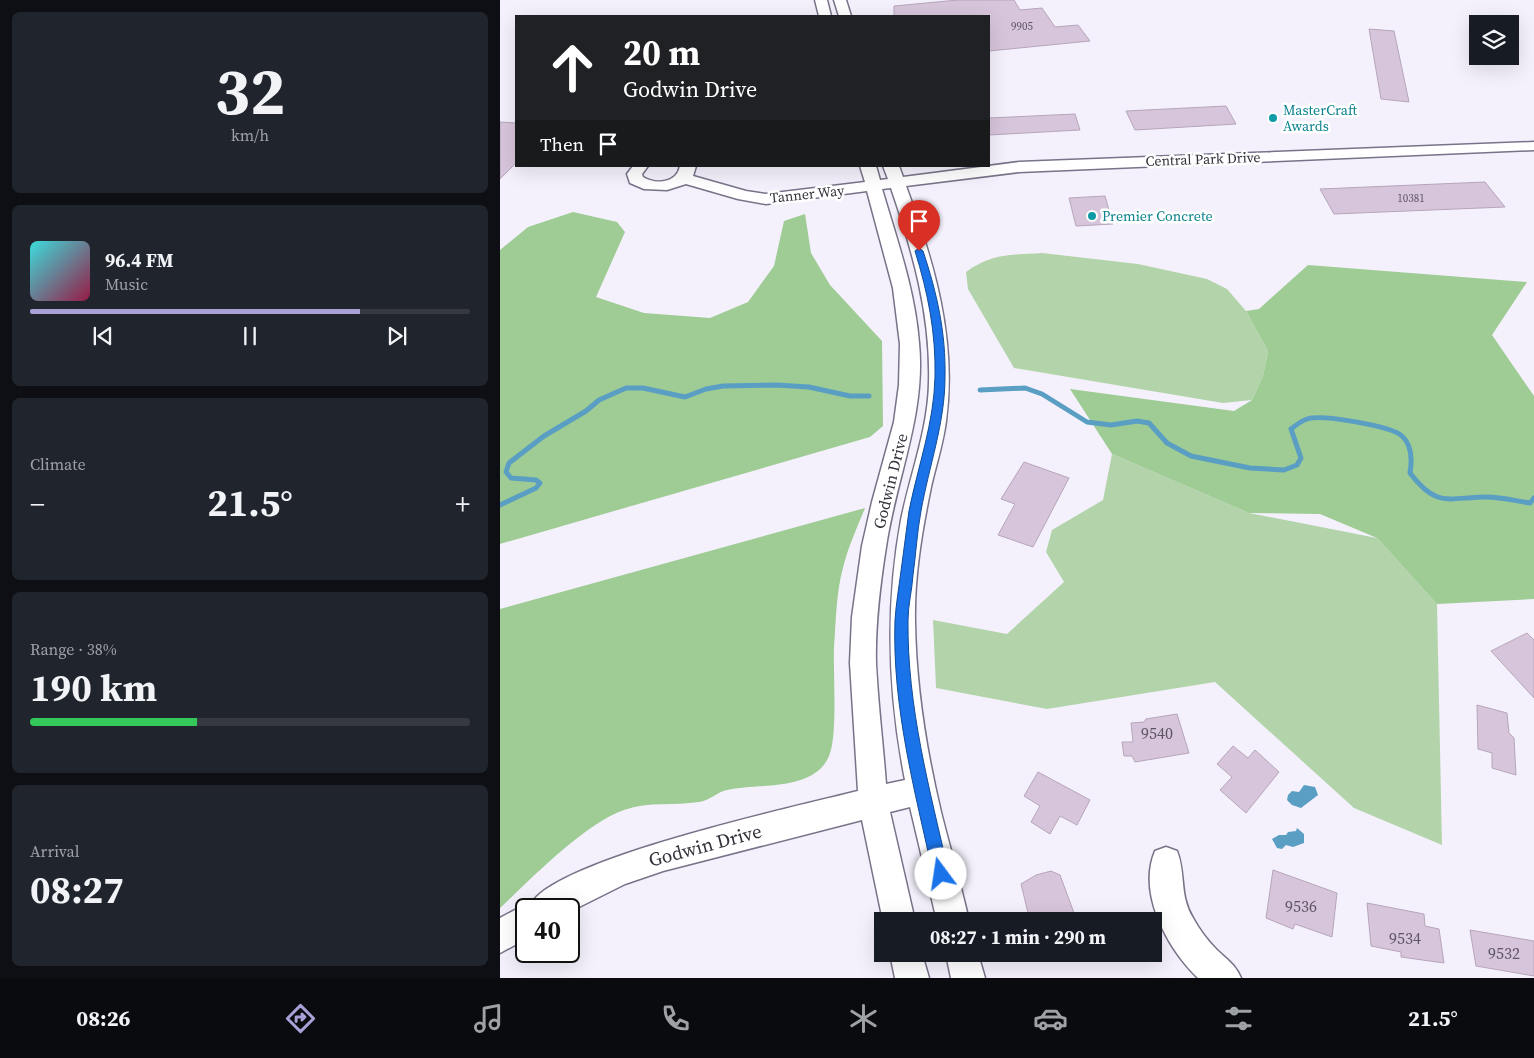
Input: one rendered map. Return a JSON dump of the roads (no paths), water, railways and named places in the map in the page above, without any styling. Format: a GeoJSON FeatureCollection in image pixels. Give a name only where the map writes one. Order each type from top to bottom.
{"type":"FeatureCollection","features":[{"type":"Feature","properties":{"kind":"street"},"geometry":{"type":"LineString","coordinates":[[821,0],[826,15]]}},
{"type":"Feature","properties":{"kind":"street"},"geometry":{"type":"LineString","coordinates":[[840,0],[845,15]]}},
{"type":"Feature","properties":{"kind":"street","name":"Central Park Drive"},"geometry":{"type":"LineString","coordinates":[[870,176],[1019,167],[1534,146]]}},
{"type":"Feature","properties":{"kind":"street"},"geometry":{"type":"LineString","coordinates":[[634,167],[634,177],[642,185],[669,185],[686,172]]}},
{"type":"Feature","properties":{"kind":"street","name":"Tanner Way"},"geometry":{"type":"LineString","coordinates":[[686,172],[744,196],[766,199],[870,176]]}},
{"type":"Feature","properties":{"kind":"street","name":"Godwin Drive"},"geometry":{"type":"LineString","coordinates":[[566,898],[621,870],[663,856],[921,790],[909,729],[904,678],[902,619],[915,511],[937,417],[940,345],[930,284],[894,175]]}},
{"type":"Feature","properties":{"kind":"street","name":"Godwin Drive"},"geometry":{"type":"LineString","coordinates":[[870,176],[902,288],[910,344],[909,385],[905,422],[883,502],[874,546],[865,617],[863,663],[873,801]]}},
{"type":"Feature","properties":{"kind":"street"},"geometry":{"type":"LineString","coordinates":[[921,790],[952,912]]}},
{"type":"Feature","properties":{"kind":"street"},"geometry":{"type":"LineString","coordinates":[[873,801],[897,912]]}},
{"type":"Feature","properties":{"kind":"street"},"geometry":{"type":"LineString","coordinates":[[1166,862],[1168,896],[1180,928],[1196,951],[1224,978]]}},
{"type":"Feature","properties":{"kind":"street"},"geometry":{"type":"LineString","coordinates":[[500,937],[515,927]]}},
{"type":"Feature","properties":{"kind":"street"},"geometry":{"type":"LineString","coordinates":[[908,962],[912,978]]}},
{"type":"Feature","properties":{"kind":"street"},"geometry":{"type":"LineString","coordinates":[[964,962],[968,978]]}},
{"type":"Feature","properties":{"kind":"water"},"geometry":{"type":"Polygon","coordinates":[[[1304,785],[1315,787],[1318,795],[1301,808],[1292,805],[1287,800],[1288,795],[1292,791],[1299,792],[1304,785]]]}},
{"type":"Feature","properties":{"kind":"water"},"geometry":{"type":"Polygon","coordinates":[[[1297,828],[1304,834],[1304,843],[1293,847],[1286,845],[1282,849],[1277,848],[1272,839],[1279,835],[1286,835],[1288,832],[1296,831],[1297,828]]]}},
{"type":"Feature","properties":{"kind":"waterway"},"geometry":{"type":"LineString","coordinates":[[500,505],[536,488],[540,483],[536,480],[511,478],[506,472],[509,463],[544,436],[586,411],[599,400],[626,388],[643,388],[685,397],[706,389],[723,386],[776,385],[809,387],[850,396],[869,396]]}},
{"type":"Feature","properties":{"kind":"waterway"},"geometry":{"type":"LineString","coordinates":[[980,390],[1025,388],[1042,394],[1087,422],[1111,425],[1137,421],[1149,423],[1167,443],[1191,456],[1250,468],[1284,470],[1297,465],[1301,458],[1291,429],[1307,419],[1327,418],[1356,422],[1385,428],[1402,436],[1409,448],[1411,458],[1410,473],[1428,492],[1436,496],[1453,499],[1492,497],[1530,503],[1534,498]]}},
{"type":"Feature","properties":{"kind":"place","name":"MasterCraft Awards"},"geometry":{"type":"Point","coordinates":[1273,118]}},
{"type":"Feature","properties":{"kind":"place","name":"Premier Concrete"},"geometry":{"type":"Point","coordinates":[1092,216]}}]}
